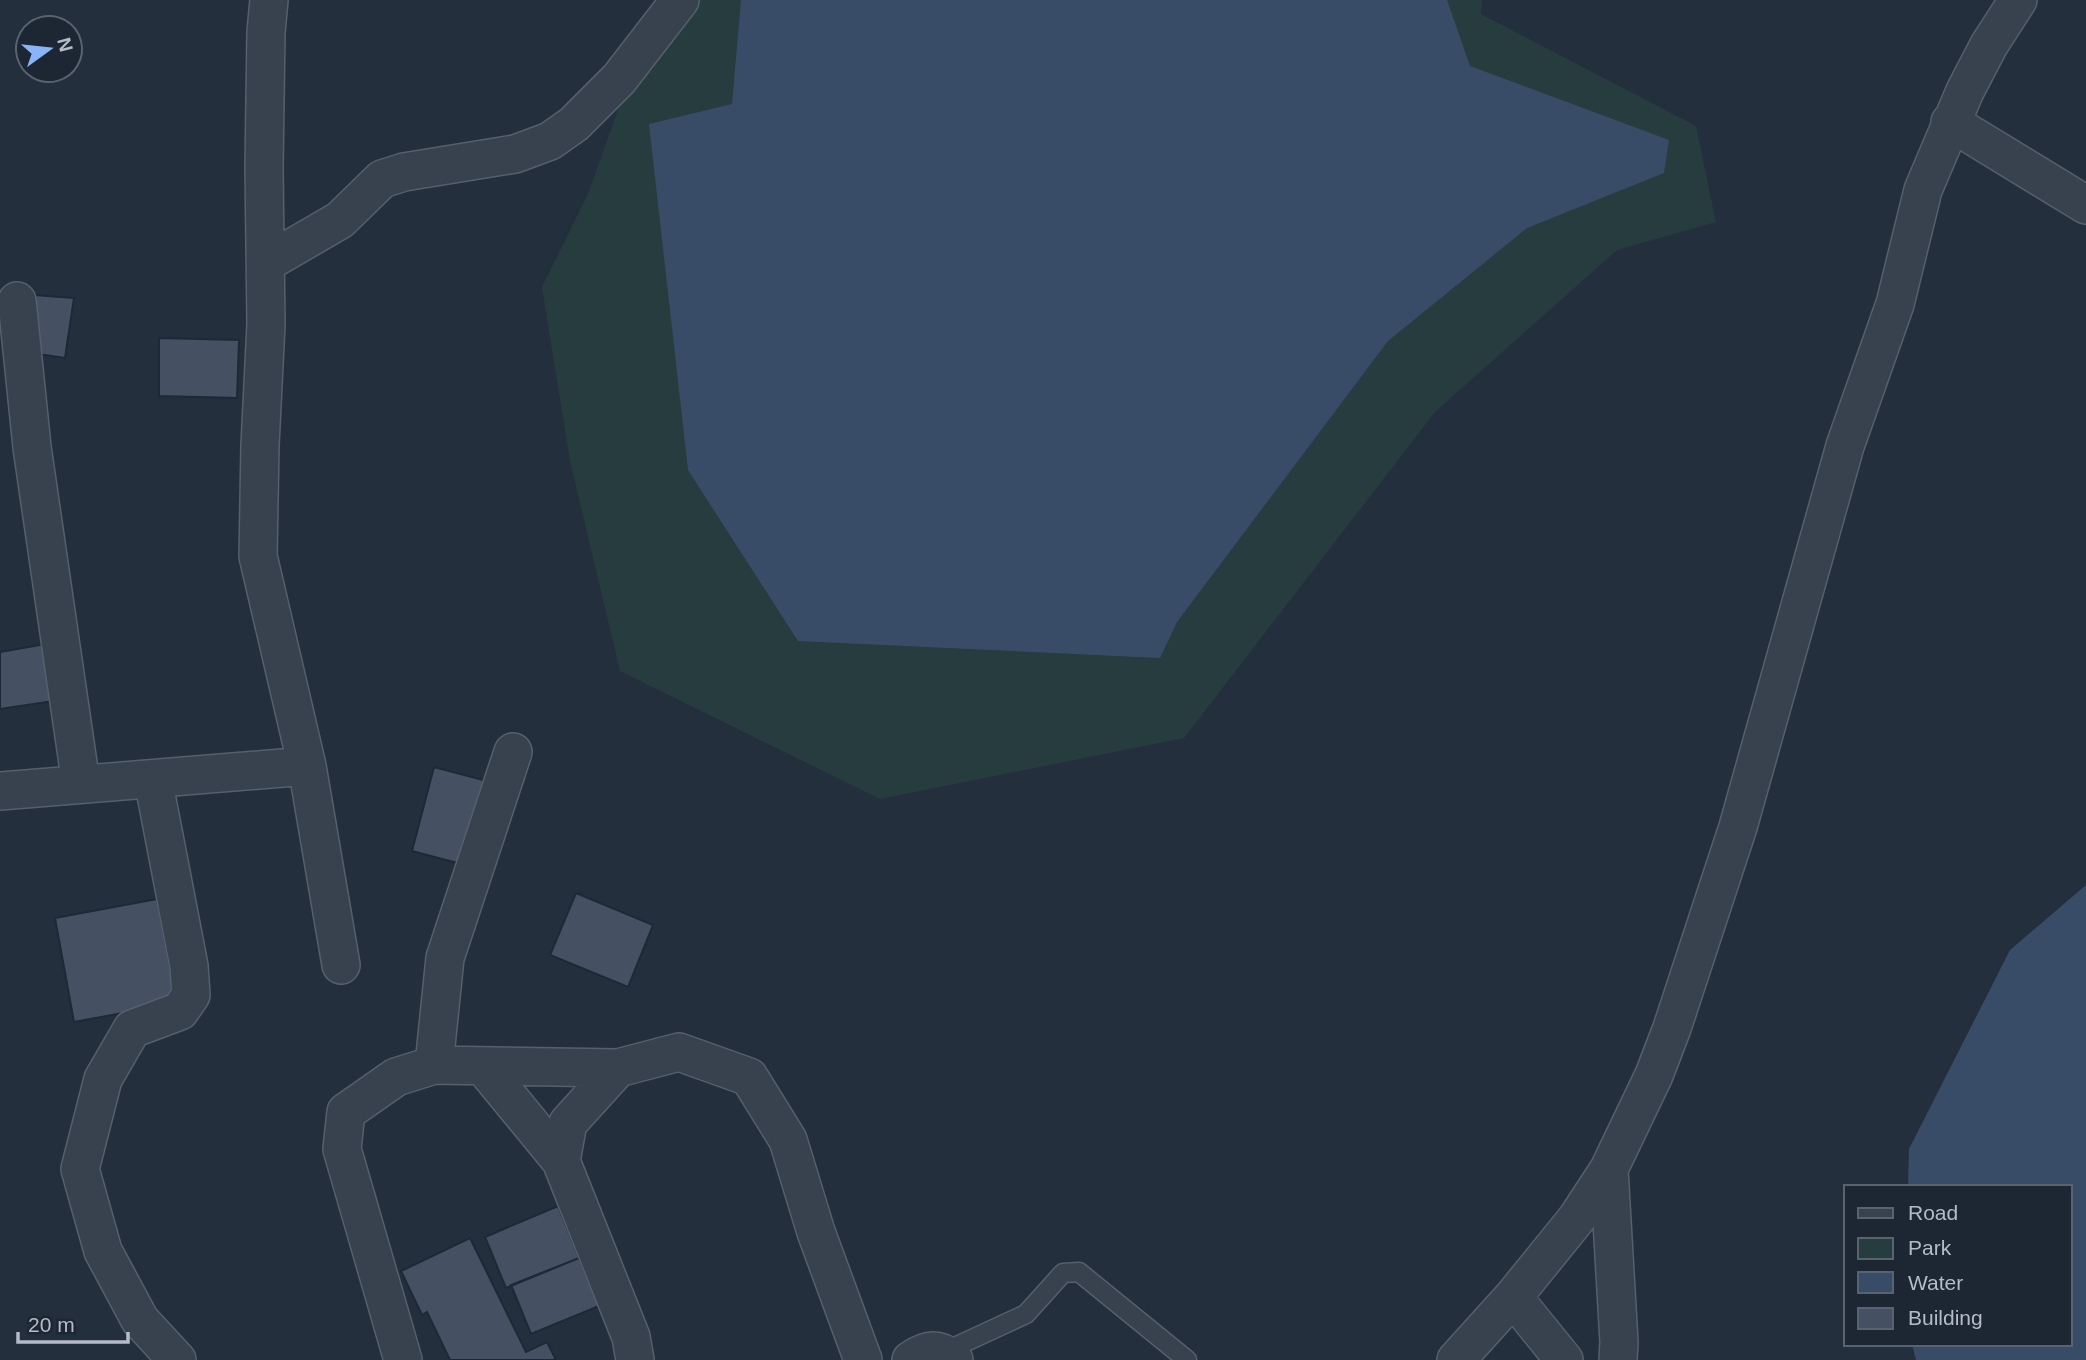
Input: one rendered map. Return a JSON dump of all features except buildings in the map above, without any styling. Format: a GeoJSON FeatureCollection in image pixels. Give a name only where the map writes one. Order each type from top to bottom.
{"type":"FeatureCollection","features":[{"type":"Feature","properties":{"kind":"street"},"geometry":{"type":"LineString","coordinates":[[269,0],[264,140],[266,324],[258,556],[307,766],[341,965]]}},
{"type":"Feature","properties":{"kind":"street"},"geometry":{"type":"LineString","coordinates":[[266,263],[340,219],[382,179],[404,172],[515,154],[550,141],[574,124],[619,79],[680,0]]}},
{"type":"Feature","properties":{"kind":"street"},"geometry":{"type":"LineString","coordinates":[[1456,1360],[1513,1297],[1577,1218],[1609,1169],[1654,1075],[1738,827],[1845,446],[1895,304],[1923,190],[1950,121],[1989,45],[2018,0]]}},
{"type":"Feature","properties":{"kind":"street"},"geometry":{"type":"LineString","coordinates":[[1950,121],[2086,205]]}},
{"type":"Feature","properties":{"kind":"street"},"geometry":{"type":"LineString","coordinates":[[17,301],[16,449],[80,784]]}},
{"type":"Feature","properties":{"kind":"street"},"geometry":{"type":"LineString","coordinates":[[434,1065],[445,958],[513,752]]}},
{"type":"Feature","properties":{"kind":"street"},"geometry":{"type":"LineString","coordinates":[[0,791],[307,766]]}},
{"type":"Feature","properties":{"kind":"street"},"geometry":{"type":"LineString","coordinates":[[153,779],[191,995],[180,1011],[132,1029],[103,1079],[80,1169],[103,1251],[140,1320],[177,1360]]}},
{"type":"Feature","properties":{"kind":"street"},"geometry":{"type":"LineString","coordinates":[[403,1360],[342,1149],[346,1112],[396,1077],[434,1065],[618,1068],[679,1052],[749,1077],[788,1140],[816,1232],[863,1360]]}},
{"type":"Feature","properties":{"kind":"street"},"geometry":{"type":"LineString","coordinates":[[483,1066],[561,1161],[631,1337],[635,1360]]}},
{"type":"Feature","properties":{"kind":"street"},"geometry":{"type":"LineString","coordinates":[[561,1161],[568,1123],[618,1068]]}},
{"type":"Feature","properties":{"kind":"street"},"geometry":{"type":"LineString","coordinates":[[1609,1169],[1618,1360]]}},
{"type":"Feature","properties":{"kind":"street"},"geometry":{"type":"LineString","coordinates":[[1513,1297],[1563,1360]]}},
{"type":"Feature","properties":{"kind":"lane"},"geometry":{"type":"LineString","coordinates":[[936,1357],[1027,1314],[1063,1273],[1079,1272],[1187,1360]]}},
{"type":"Feature","properties":{"kind":"green space"},"geometry":{"type":"Polygon","coordinates":[[[657,0],[1482,0],[1481,14],[1696,126],[1716,222],[1617,250],[1435,412],[1184,738],[880,799],[620,671],[570,461],[542,287],[588,194],[657,0]]]}},
{"type":"Feature","properties":{"kind":"water"},"geometry":{"type":"Polygon","coordinates":[[[741,0],[1447,0],[1470,66],[1669,140],[1664,173],[1527,228],[1388,341],[1177,622],[1160,658],[798,641],[688,470],[649,124],[732,104],[741,0]]]}},
{"type":"Feature","properties":{"kind":"water"},"geometry":{"type":"Polygon","coordinates":[[[2086,885],[2086,1360],[1916,1360],[1912,1346],[2072,1346],[2072,1185],[1908,1185],[1909,1149],[2010,950],[2086,885]]]}}]}
